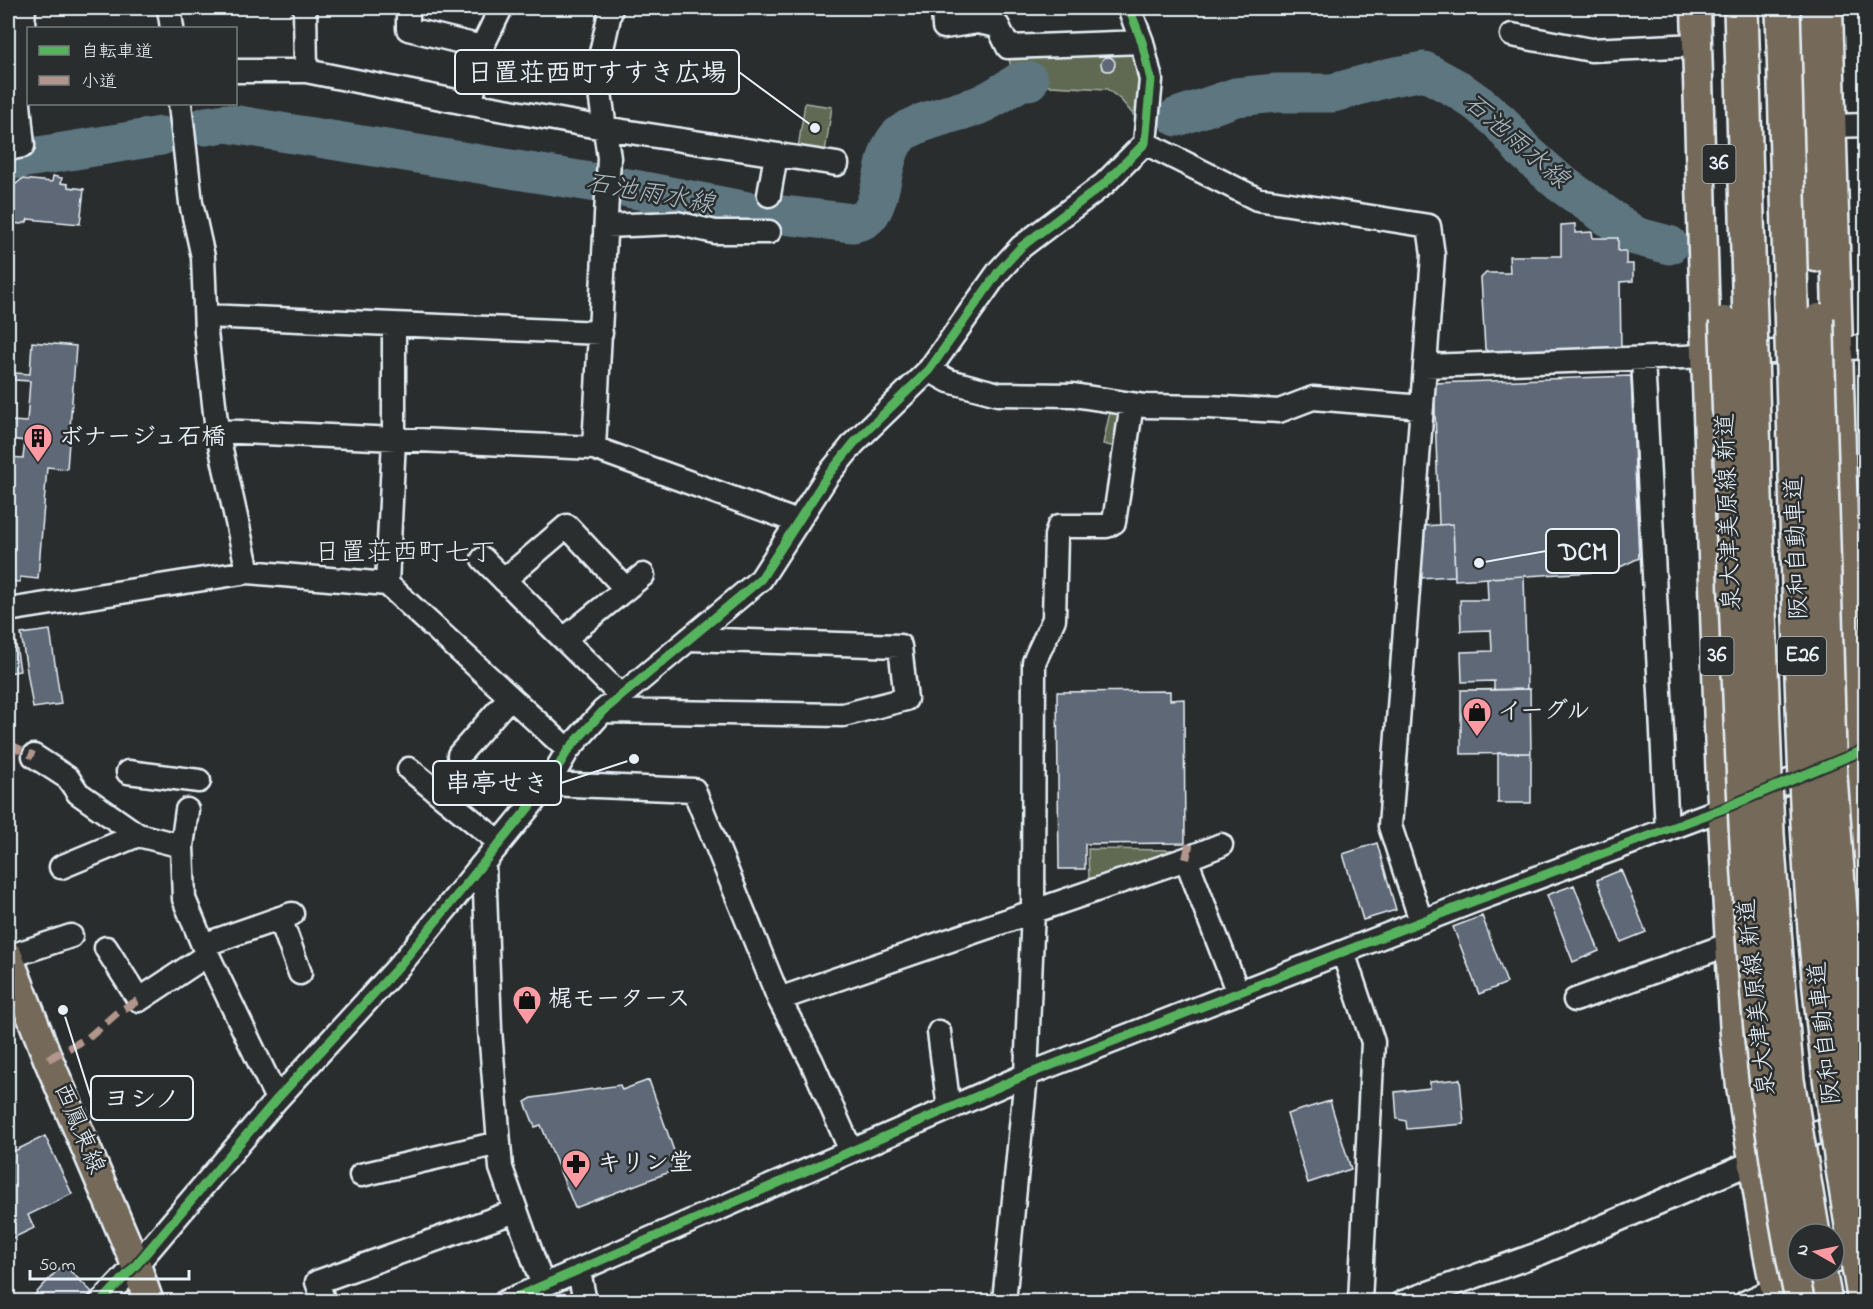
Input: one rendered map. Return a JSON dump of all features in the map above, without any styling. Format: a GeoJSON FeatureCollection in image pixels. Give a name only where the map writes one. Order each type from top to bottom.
{"type":"FeatureCollection","features":[{"type":"Feature","properties":{"kind":"highway","name":"阪和自動車道"},"geometry":{"type":"LineString","coordinates":[[1741,8],[1755,517],[1767,834],[1788,1080],[1811,1222]]}},
{"type":"Feature","properties":{"kind":"highway","name":"阪和自動車道"},"geometry":{"type":"LineString","coordinates":[[1783,8],[1797,528],[1808,829],[1829,1076],[1865,1302]]}},
{"type":"Feature","properties":{"kind":"highway"},"geometry":{"type":"LineString","coordinates":[[1820,1282],[1825,1302]]}},
{"type":"Feature","properties":{"kind":"main road","name":"36"},"geometry":{"type":"LineString","coordinates":[[1696,8],[1722,808],[1735,1035],[1753,1162],[1777,1295]]}},
{"type":"Feature","properties":{"kind":"main road","name":"泉大津美原線 新道"},"geometry":{"type":"LineString","coordinates":[[1715,8],[1733,601],[1750,931],[1775,1157],[1800,1302]]}},
{"type":"Feature","properties":{"kind":"main road"},"geometry":{"type":"LineString","coordinates":[[1807,8],[1819,318],[1832,769],[1857,1107],[1866,1156]]}},
{"type":"Feature","properties":{"kind":"main road"},"geometry":{"type":"LineString","coordinates":[[1828,8],[1832,126],[1852,348],[1858,752],[1866,968]]}},
{"type":"Feature","properties":{"kind":"main road","name":"西鳳東線"},"geometry":{"type":"LineString","coordinates":[[8,957],[48,1059],[136,1264],[149,1302]]}},
{"type":"Feature","properties":{"kind":"street"},"geometry":{"type":"LineString","coordinates":[[8,149],[23,146],[19,104],[25,62],[24,8]]}},
{"type":"Feature","properties":{"kind":"street"},"geometry":{"type":"LineString","coordinates":[[170,8],[172,27]]}},
{"type":"Feature","properties":{"kind":"street"},"geometry":{"type":"LineString","coordinates":[[305,8],[306,70]]}},
{"type":"Feature","properties":{"kind":"street"},"geometry":{"type":"LineString","coordinates":[[408,8],[408,29],[482,47]]}},
{"type":"Feature","properties":{"kind":"street"},"geometry":{"type":"LineString","coordinates":[[471,104],[482,47],[501,8]]}},
{"type":"Feature","properties":{"kind":"street"},"geometry":{"type":"LineString","coordinates":[[594,448],[609,158],[597,71],[611,8]]}},
{"type":"Feature","properties":{"kind":"street"},"geometry":{"type":"LineString","coordinates":[[943,8],[944,27],[977,22],[998,26],[1008,47],[1142,42]]}},
{"type":"Feature","properties":{"kind":"street"},"geometry":{"type":"LineString","coordinates":[[101,1302],[277,1099],[400,964],[548,784],[568,750],[603,711],[761,579],[828,475],[854,443],[929,370],[999,271],[1021,247],[1104,184],[1145,143],[1151,80],[1142,42],[1129,8]]}},
{"type":"Feature","properties":{"kind":"street"},"geometry":{"type":"LineString","coordinates":[[1512,35],[1591,50],[1697,45]]}},
{"type":"Feature","properties":{"kind":"street"},"geometry":{"type":"LineString","coordinates":[[237,71],[306,70],[471,104],[604,128],[837,164]]}},
{"type":"Feature","properties":{"kind":"street"},"geometry":{"type":"LineString","coordinates":[[180,105],[191,203],[203,257],[217,431],[248,572]]}},
{"type":"Feature","properties":{"kind":"street"},"geometry":{"type":"LineString","coordinates":[[1832,126],[1866,125]]}},
{"type":"Feature","properties":{"kind":"street"},"geometry":{"type":"LineString","coordinates":[[1145,143],[1257,199],[1429,226],[1433,255],[1390,826],[1421,921]]}},
{"type":"Feature","properties":{"kind":"street"},"geometry":{"type":"LineString","coordinates":[[770,195],[776,154]]}},
{"type":"Feature","properties":{"kind":"street"},"geometry":{"type":"LineString","coordinates":[[606,226],[676,224],[715,232],[769,232]]}},
{"type":"Feature","properties":{"kind":"street"},"geometry":{"type":"LineString","coordinates":[[206,316],[601,333]]}},
{"type":"Feature","properties":{"kind":"street"},"geometry":{"type":"LineString","coordinates":[[387,584],[394,439],[394,325]]}},
{"type":"Feature","properties":{"kind":"street"},"geometry":{"type":"LineString","coordinates":[[1425,366],[1643,359],[1852,348]]}},
{"type":"Feature","properties":{"kind":"street"},"geometry":{"type":"LineString","coordinates":[[1643,359],[1667,830]]}},
{"type":"Feature","properties":{"kind":"street"},"geometry":{"type":"LineString","coordinates":[[929,370],[949,381],[998,394],[1073,395],[1145,406],[1280,411],[1313,398],[1422,407]]}},
{"type":"Feature","properties":{"kind":"street"},"geometry":{"type":"LineString","coordinates":[[1004,1302],[1026,1075],[1033,910],[1034,662],[1054,620],[1056,536],[1059,526],[1107,526],[1114,522],[1132,405]]}},
{"type":"Feature","properties":{"kind":"street"},"geometry":{"type":"LineString","coordinates":[[217,431],[594,448],[798,522]]}},
{"type":"Feature","properties":{"kind":"street"},"geometry":{"type":"LineString","coordinates":[[504,580],[567,526],[634,582],[564,639]]}},
{"type":"Feature","properties":{"kind":"street"},"geometry":{"type":"LineString","coordinates":[[483,559],[621,696]]}},
{"type":"Feature","properties":{"kind":"street"},"geometry":{"type":"LineString","coordinates":[[8,610],[248,572],[387,584],[568,750]]}},
{"type":"Feature","properties":{"kind":"street"},"geometry":{"type":"LineString","coordinates":[[603,711],[843,715],[906,699],[900,646],[689,639]]}},
{"type":"Feature","properties":{"kind":"street"},"geometry":{"type":"LineString","coordinates":[[459,755],[510,697]]}},
{"type":"Feature","properties":{"kind":"street"},"geometry":{"type":"LineString","coordinates":[[505,1302],[1026,1075],[1421,921],[1667,830],[1858,752]]}},
{"type":"Feature","properties":{"kind":"street"},"geometry":{"type":"LineString","coordinates":[[34,756],[68,778],[78,793],[138,835],[182,846]]}},
{"type":"Feature","properties":{"kind":"street"},"geometry":{"type":"LineString","coordinates":[[409,768],[500,843]]}},
{"type":"Feature","properties":{"kind":"street"},"geometry":{"type":"LineString","coordinates":[[128,772],[200,781]]}},
{"type":"Feature","properties":{"kind":"street"},"geometry":{"type":"LineString","coordinates":[[548,784],[694,790],[779,999],[811,1060],[851,1151]]}},
{"type":"Feature","properties":{"kind":"street"},"geometry":{"type":"LineString","coordinates":[[187,810],[182,846],[184,899],[205,950],[277,1099]]}},
{"type":"Feature","properties":{"kind":"street"},"geometry":{"type":"LineString","coordinates":[[61,867],[138,835]]}},
{"type":"Feature","properties":{"kind":"street"},"geometry":{"type":"LineString","coordinates":[[779,999],[1221,845]]}},
{"type":"Feature","properties":{"kind":"street"},"geometry":{"type":"LineString","coordinates":[[1186,859],[1238,993]]}},
{"type":"Feature","properties":{"kind":"street"},"geometry":{"type":"LineString","coordinates":[[484,863],[490,1030],[501,1168],[543,1286]]}},
{"type":"Feature","properties":{"kind":"street"},"geometry":{"type":"LineString","coordinates":[[106,948],[139,1000],[205,950],[286,916],[300,973]]}},
{"type":"Feature","properties":{"kind":"street"},"geometry":{"type":"LineString","coordinates":[[8,957],[71,936]]}},
{"type":"Feature","properties":{"kind":"street"},"geometry":{"type":"LineString","coordinates":[[1575,1000],[1730,944]]}},
{"type":"Feature","properties":{"kind":"street"},"geometry":{"type":"LineString","coordinates":[[1343,952],[1372,1042],[1360,1302]]}},
{"type":"Feature","properties":{"kind":"street"},"geometry":{"type":"LineString","coordinates":[[939,1032],[949,1109]]}},
{"type":"Feature","properties":{"kind":"street"},"geometry":{"type":"LineString","coordinates":[[1403,1302],[1541,1253],[1753,1162],[1866,1110]]}},
{"type":"Feature","properties":{"kind":"street"},"geometry":{"type":"LineString","coordinates":[[361,1175],[499,1143]]}},
{"type":"Feature","properties":{"kind":"street"},"geometry":{"type":"LineString","coordinates":[[324,1302],[317,1282],[516,1211]]}},
{"type":"Feature","properties":{"kind":"street"},"geometry":{"type":"LineString","coordinates":[[1846,1255],[1866,1246]]}},
{"type":"Feature","properties":{"kind":"street"},"geometry":{"type":"LineString","coordinates":[[579,1270],[585,1302]]}},
{"type":"Feature","properties":{"kind":"street"},"geometry":{"type":"LineString","coordinates":[[1746,1302],[1777,1295],[1798,1282]]}},
{"type":"Feature","properties":{"kind":"green space"},"geometry":{"type":"Polygon","coordinates":[[[1127,51],[1136,58],[1139,96],[1136,118],[1121,100],[1107,89],[1031,85],[1030,74],[1012,72],[1009,59],[1127,51]]]}},
{"type":"Feature","properties":{"kind":"green space"},"geometry":{"type":"Polygon","coordinates":[[[805,103],[832,107],[825,152],[798,148],[805,103]]]}},
{"type":"Feature","properties":{"kind":"green space"},"geometry":{"type":"Polygon","coordinates":[[[1111,407],[1116,408],[1122,418],[1116,447],[1103,444],[1111,407]]]}},
{"type":"Feature","properties":{"kind":"green space"},"geometry":{"type":"Polygon","coordinates":[[[1088,849],[1177,850],[1089,882],[1088,849]]]}},
{"type":"Feature","properties":{"kind":"building"},"geometry":{"type":"Polygon","coordinates":[[[1108,57],[1113,59],[1115,64],[1113,69],[1108,71],[1103,69],[1101,64],[1103,59],[1108,57]]]}},
{"type":"Feature","properties":{"kind":"building"},"geometry":{"type":"Polygon","coordinates":[[[53,176],[62,178],[61,183],[68,184],[68,187],[84,189],[80,224],[28,219],[22,224],[8,223],[8,183],[16,184],[22,179],[52,182],[53,176]]]}},
{"type":"Feature","properties":{"kind":"building"},"geometry":{"type":"Polygon","coordinates":[[[1575,224],[1575,233],[1592,232],[1593,238],[1618,238],[1618,251],[1626,251],[1626,264],[1633,264],[1633,281],[1620,282],[1621,350],[1490,353],[1485,349],[1481,278],[1486,273],[1510,273],[1509,256],[1561,256],[1561,225],[1575,224]]]}},
{"type":"Feature","properties":{"kind":"building","name":"ボナージュ石橋"},"geometry":{"type":"Polygon","coordinates":[[[32,342],[76,346],[67,469],[47,467],[38,579],[20,577],[20,582],[8,581],[9,457],[23,458],[25,441],[10,439],[11,421],[27,422],[30,381],[14,380],[14,373],[30,374],[32,342]]]}},
{"type":"Feature","properties":{"kind":"building"},"geometry":{"type":"Polygon","coordinates":[[[1631,376],[1639,558],[1612,571],[1455,580],[1453,524],[1439,525],[1434,383],[1631,376]]]}},
{"type":"Feature","properties":{"kind":"building"},"geometry":{"type":"Polygon","coordinates":[[[1453,524],[1455,576],[1419,578],[1423,526],[1453,524]]]}},
{"type":"Feature","properties":{"kind":"building"},"geometry":{"type":"Polygon","coordinates":[[[1524,576],[1527,689],[1494,690],[1494,681],[1462,682],[1461,652],[1492,651],[1491,630],[1461,631],[1460,600],[1488,600],[1487,578],[1524,576]]]}},
{"type":"Feature","properties":{"kind":"building"},"geometry":{"type":"Polygon","coordinates":[[[13,625],[20,671],[8,673],[8,626],[13,625]]]}},
{"type":"Feature","properties":{"kind":"building"},"geometry":{"type":"Polygon","coordinates":[[[50,630],[61,704],[33,708],[21,634],[50,630]]]}},
{"type":"Feature","properties":{"kind":"building"},"geometry":{"type":"Polygon","coordinates":[[[1530,689],[1531,753],[1461,754],[1461,690],[1530,689]]]}},
{"type":"Feature","properties":{"kind":"building"},"geometry":{"type":"Polygon","coordinates":[[[1170,691],[1170,700],[1184,699],[1185,843],[1085,844],[1085,869],[1059,869],[1057,692],[1170,691]]]}},
{"type":"Feature","properties":{"kind":"building"},"geometry":{"type":"Polygon","coordinates":[[[1498,753],[1531,753],[1531,803],[1498,803],[1498,753]]]}},
{"type":"Feature","properties":{"kind":"building"},"geometry":{"type":"Polygon","coordinates":[[[1377,843],[1396,910],[1363,920],[1343,854],[1377,843]]]}},
{"type":"Feature","properties":{"kind":"building"},"geometry":{"type":"Polygon","coordinates":[[[1621,870],[1646,932],[1621,942],[1597,880],[1621,870]]]}},
{"type":"Feature","properties":{"kind":"building"},"geometry":{"type":"Polygon","coordinates":[[[1574,885],[1599,951],[1573,962],[1547,895],[1574,885]]]}},
{"type":"Feature","properties":{"kind":"building"},"geometry":{"type":"Polygon","coordinates":[[[1482,916],[1507,983],[1479,994],[1453,927],[1482,916]]]}},
{"type":"Feature","properties":{"kind":"building"},"geometry":{"type":"Polygon","coordinates":[[[1460,1079],[1464,1124],[1407,1129],[1406,1121],[1397,1119],[1395,1092],[1430,1088],[1430,1082],[1460,1079]]]}},
{"type":"Feature","properties":{"kind":"building"},"geometry":{"type":"Polygon","coordinates":[[[649,1080],[680,1168],[575,1208],[541,1125],[535,1127],[525,1102],[532,1098],[620,1085],[622,1090],[649,1080]]]}},
{"type":"Feature","properties":{"kind":"building"},"geometry":{"type":"Polygon","coordinates":[[[1330,1101],[1351,1169],[1308,1183],[1287,1114],[1330,1101]]]}},
{"type":"Feature","properties":{"kind":"building"},"geometry":{"type":"Polygon","coordinates":[[[45,1136],[72,1194],[28,1215],[34,1228],[13,1238],[8,1227],[8,1154],[45,1136]]]}},
{"type":"Feature","properties":{"kind":"building"},"geometry":{"type":"Polygon","coordinates":[[[63,1264],[92,1292],[83,1302],[28,1302],[63,1264]]]}},
{"type":"Feature","properties":{"kind":"waterway","name":"石池雨水線"},"geometry":{"type":"LineString","coordinates":[[1177,117],[1236,97],[1276,93],[1333,93],[1391,77],[1424,71],[1459,90],[1480,105],[1500,122],[1523,150],[1559,182],[1635,236],[1669,245]]}},
{"type":"Feature","properties":{"kind":"waterway","name":"石池雨水線"},"geometry":{"type":"LineString","coordinates":[[206,126],[226,123],[628,188],[747,211],[853,223],[865,219],[876,203],[892,146],[903,132],[934,119],[977,106],[1021,81],[1029,81]]}},
{"type":"Feature","properties":{"kind":"waterway","name":"石池雨水線"},"geometry":{"type":"LineString","coordinates":[[8,161],[161,136]]}},
{"type":"Feature","properties":{"kind":"marked path"},"geometry":{"type":"LineString","coordinates":[[8,744],[34,756]]}},
{"type":"Feature","properties":{"kind":"marked path"},"geometry":{"type":"LineString","coordinates":[[1186,859],[1191,837]]}},
{"type":"Feature","properties":{"kind":"marked path"},"geometry":{"type":"LineString","coordinates":[[48,1059],[88,1038],[118,1012],[139,1000]]}},
{"type":"Feature","properties":{"kind":"cycle path"},"geometry":{"type":"LineString","coordinates":[[101,1302],[136,1265],[277,1099],[400,965],[548,784],[568,750],[603,711],[761,579],[828,475],[854,443],[929,370],[999,271],[1021,247],[1104,184],[1145,143],[1151,80],[1142,42],[1129,8]]}},
{"type":"Feature","properties":{"kind":"cycle path"},"geometry":{"type":"LineString","coordinates":[[505,1302],[1026,1075],[1474,901],[1722,809],[1866,749]]}},
{"type":"Feature","properties":{"kind":"place","name":"日置荘西町すすき広場"},"geometry":{"type":"Point","coordinates":[815,128]}},
{"type":"Feature","properties":{"kind":"place","name":"ボナージュ石橋"},"geometry":{"type":"Point","coordinates":[38,464]}},
{"type":"Feature","properties":{"kind":"place","name":"DCM"},"geometry":{"type":"Point","coordinates":[1479,563]}},
{"type":"Feature","properties":{"kind":"place","name":"イーグル"},"geometry":{"type":"Point","coordinates":[1477,738]}},
{"type":"Feature","properties":{"kind":"place","name":"串亭せき"},"geometry":{"type":"Point","coordinates":[634,759]}},
{"type":"Feature","properties":{"kind":"place","name":"ヨシノ"},"geometry":{"type":"Point","coordinates":[63,1010]}},
{"type":"Feature","properties":{"kind":"place","name":"梶モータース"},"geometry":{"type":"Point","coordinates":[527,1026]}},
{"type":"Feature","properties":{"kind":"place","name":"キリン堂"},"geometry":{"type":"Point","coordinates":[576,1190]}},
{"type":"Feature","properties":{"kind":"district","name":"日置荘西町七丁"},"geometry":{"type":"Point","coordinates":[405,554]}}]}
